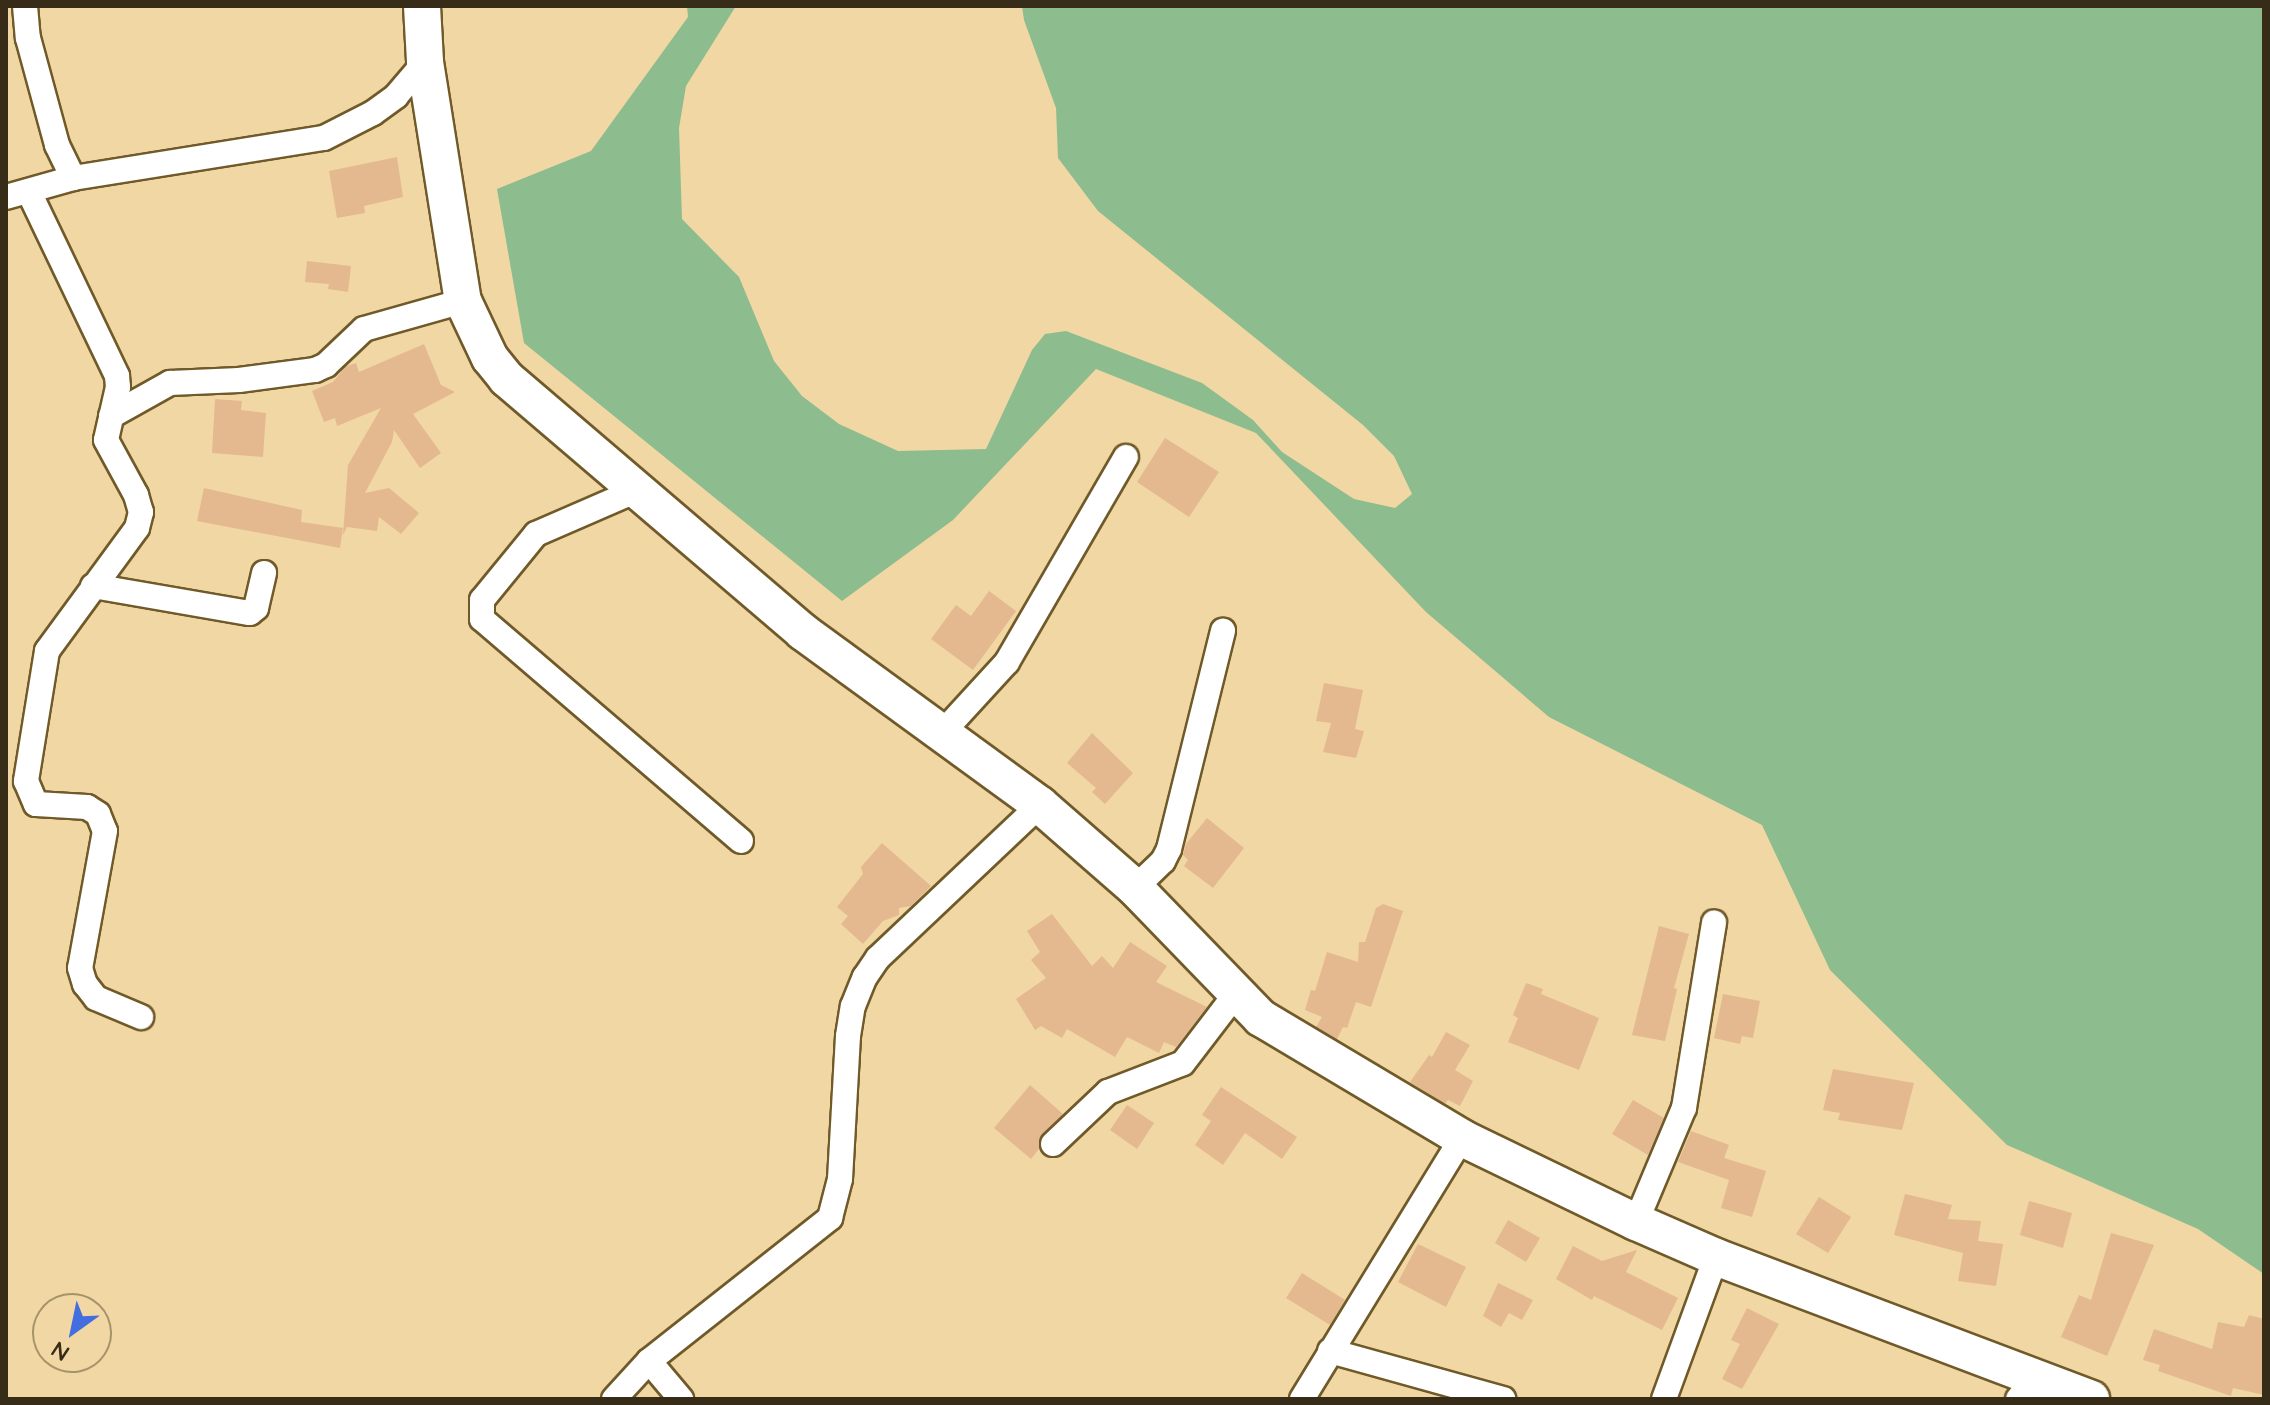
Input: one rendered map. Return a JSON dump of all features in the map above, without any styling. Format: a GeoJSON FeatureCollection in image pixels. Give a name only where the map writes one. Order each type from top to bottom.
{"type":"FeatureCollection","features":[{"type":"Feature","properties":{"kind":"main road"},"geometry":{"type":"LineString","coordinates":[[422,6],[425,62],[463,301],[490,358],[507,379],[803,632],[1040,805],[1135,888],[1235,995],[1295,1041],[1462,1138],[1636,1222],[2026,1389],[2091,1399]]}},
{"type":"Feature","properties":{"kind":"street"},"geometry":{"type":"LineString","coordinates":[[25,6],[28,38],[57,145],[73,178]]}},
{"type":"Feature","properties":{"kind":"street"},"geometry":{"type":"LineString","coordinates":[[141,1017],[96,998],[85,984],[80,968],[105,831],[98,814],[87,807],[36,804],[17,792],[26,781],[47,651],[137,528],[141,512],[106,440],[118,387],[117,376],[18,195],[73,178],[324,138],[373,113],[396,96],[425,62]]}},
{"type":"Feature","properties":{"kind":"street"},"geometry":{"type":"LineString","coordinates":[[111,416],[170,383],[239,380],[315,370],[326,365],[364,329],[463,301]]}},
{"type":"Feature","properties":{"kind":"street"},"geometry":{"type":"LineString","coordinates":[[942,733],[1007,662],[1126,457]]}},
{"type":"Feature","properties":{"kind":"street"},"geometry":{"type":"LineString","coordinates":[[635,491],[536,534],[482,600],[482,619],[741,841]]}},
{"type":"Feature","properties":{"kind":"street"},"geometry":{"type":"LineString","coordinates":[[93,586],[240,613],[256,608],[264,573]]}},
{"type":"Feature","properties":{"kind":"street"},"geometry":{"type":"LineString","coordinates":[[1135,888],[1163,861],[1169,849],[1223,631]]}},
{"type":"Feature","properties":{"kind":"street"},"geometry":{"type":"LineString","coordinates":[[614,1399],[649,1361],[830,1218],[840,1179],[848,1036],[853,1006],[865,977],[878,958],[1040,805]]}},
{"type":"Feature","properties":{"kind":"street"},"geometry":{"type":"LineString","coordinates":[[1636,1222],[1684,1108],[1714,922]]}},
{"type":"Feature","properties":{"kind":"street"},"geometry":{"type":"LineString","coordinates":[[1053,1144],[1108,1092],[1183,1063],[1235,995]]}},
{"type":"Feature","properties":{"kind":"street"},"geometry":{"type":"LineString","coordinates":[[1302,1399],[1462,1138]]}},
{"type":"Feature","properties":{"kind":"street"},"geometry":{"type":"LineString","coordinates":[[1664,1399],[1716,1257]]}},
{"type":"Feature","properties":{"kind":"street"},"geometry":{"type":"LineString","coordinates":[[1330,1351],[1503,1399]]}},
{"type":"Feature","properties":{"kind":"street"},"geometry":{"type":"LineString","coordinates":[[649,1361],[681,1399]]}},
{"type":"Feature","properties":{"kind":"green space"},"geometry":{"type":"Polygon","coordinates":[[[687,6],[736,6],[686,86],[679,128],[682,219],[739,277],[774,361],[802,396],[839,424],[898,451],[986,449],[1032,350],[1045,334],[1066,331],[1202,383],[1253,420],[1282,452],[1354,499],[1395,508],[1412,494],[1394,456],[1363,425],[1098,211],[1058,158],[1056,108],[1024,20],[1022,6],[2264,6],[2264,1274],[2198,1229],[2007,1145],[1830,970],[1762,825],[1549,717],[1426,612],[1256,433],[1096,369],[953,520],[842,601],[524,343],[497,189],[591,151],[688,17],[687,6]]]}},
{"type":"Feature","properties":{"kind":"building"},"geometry":{"type":"Polygon","coordinates":[[[397,157],[403,197],[364,206],[365,213],[337,218],[329,171],[397,157]]]}},
{"type":"Feature","properties":{"kind":"building"},"geometry":{"type":"Polygon","coordinates":[[[307,261],[351,266],[348,292],[328,289],[329,284],[305,282],[307,261]]]}},
{"type":"Feature","properties":{"kind":"building"},"geometry":{"type":"Polygon","coordinates":[[[424,344],[441,385],[455,392],[413,414],[441,453],[420,468],[394,430],[392,442],[365,493],[389,488],[419,513],[401,534],[379,517],[377,531],[347,527],[343,535],[348,465],[381,408],[337,426],[335,418],[324,422],[312,391],[333,382],[345,367],[356,363],[359,372],[424,344]]]}},
{"type":"Feature","properties":{"kind":"building"},"geometry":{"type":"Polygon","coordinates":[[[215,399],[242,401],[241,410],[266,413],[263,457],[212,453],[215,399]]]}},
{"type":"Feature","properties":{"kind":"building"},"geometry":{"type":"Polygon","coordinates":[[[1165,438],[1219,472],[1189,517],[1137,482],[1165,438]]]}},
{"type":"Feature","properties":{"kind":"building"},"geometry":{"type":"Polygon","coordinates":[[[204,488],[302,510],[301,522],[343,528],[340,548],[197,521],[204,488]]]}},
{"type":"Feature","properties":{"kind":"building"},"geometry":{"type":"Polygon","coordinates":[[[989,591],[1016,611],[973,670],[931,639],[956,605],[971,616],[989,591]]]}},
{"type":"Feature","properties":{"kind":"building"},"geometry":{"type":"Polygon","coordinates":[[[1324,683],[1363,690],[1355,729],[1364,731],[1356,758],[1323,752],[1331,723],[1316,721],[1324,683]]]}},
{"type":"Feature","properties":{"kind":"building"},"geometry":{"type":"Polygon","coordinates":[[[1092,733],[1133,773],[1105,804],[1092,792],[1096,788],[1067,763],[1092,733]]]}},
{"type":"Feature","properties":{"kind":"building"},"geometry":{"type":"Polygon","coordinates":[[[1207,818],[1244,848],[1213,888],[1184,866],[1188,860],[1183,855],[1186,844],[1207,818]]]}},
{"type":"Feature","properties":{"kind":"building"},"geometry":{"type":"Polygon","coordinates":[[[882,843],[931,886],[911,906],[899,908],[899,915],[883,921],[863,944],[841,924],[848,916],[837,907],[863,874],[861,867],[882,843]]]}},
{"type":"Feature","properties":{"kind":"building"},"geometry":{"type":"Polygon","coordinates":[[[1383,904],[1403,911],[1371,1007],[1356,1002],[1347,1028],[1343,1027],[1337,1039],[1316,1027],[1322,1017],[1305,1010],[1311,990],[1315,991],[1327,952],[1358,962],[1359,942],[1365,942],[1376,908],[1383,904]]]}},
{"type":"Feature","properties":{"kind":"building"},"geometry":{"type":"Polygon","coordinates":[[[1052,914],[1092,966],[1102,956],[1113,968],[1130,942],[1167,966],[1156,982],[1207,1007],[1176,1047],[1164,1042],[1159,1053],[1127,1037],[1115,1057],[1067,1029],[1062,1038],[1041,1026],[1035,1030],[1016,999],[1046,978],[1031,960],[1040,952],[1027,931],[1052,914]]]}},
{"type":"Feature","properties":{"kind":"building"},"geometry":{"type":"Polygon","coordinates":[[[1659,926],[1689,934],[1674,988],[1677,989],[1665,1041],[1632,1035],[1659,926]]]}},
{"type":"Feature","properties":{"kind":"building"},"geometry":{"type":"Polygon","coordinates":[[[1526,983],[1543,989],[1541,994],[1599,1018],[1579,1070],[1508,1042],[1518,1018],[1513,1015],[1526,983]]]}},
{"type":"Feature","properties":{"kind":"building"},"geometry":{"type":"Polygon","coordinates":[[[1723,994],[1760,1001],[1753,1038],[1742,1036],[1740,1044],[1714,1038],[1723,994]]]}},
{"type":"Feature","properties":{"kind":"building"},"geometry":{"type":"Polygon","coordinates":[[[1446,1032],[1470,1045],[1455,1070],[1473,1081],[1460,1106],[1448,1100],[1445,1104],[1410,1082],[1429,1055],[1432,1057],[1446,1032]]]}},
{"type":"Feature","properties":{"kind":"building"},"geometry":{"type":"Polygon","coordinates":[[[1833,1069],[1914,1083],[1902,1130],[1838,1120],[1840,1113],[1823,1110],[1833,1069]]]}},
{"type":"Feature","properties":{"kind":"building"},"geometry":{"type":"Polygon","coordinates":[[[1030,1085],[1063,1114],[1042,1134],[1039,1149],[1031,1159],[994,1128],[1030,1085]]]}},
{"type":"Feature","properties":{"kind":"building"},"geometry":{"type":"Polygon","coordinates":[[[1221,1087],[1297,1137],[1282,1159],[1245,1133],[1223,1165],[1195,1145],[1211,1121],[1202,1115],[1221,1087]]]}},
{"type":"Feature","properties":{"kind":"building"},"geometry":{"type":"Polygon","coordinates":[[[1633,1100],[1664,1118],[1648,1155],[1612,1134],[1633,1100]]]}},
{"type":"Feature","properties":{"kind":"building"},"geometry":{"type":"Polygon","coordinates":[[[1127,1105],[1154,1123],[1137,1149],[1110,1130],[1127,1105]]]}},
{"type":"Feature","properties":{"kind":"building"},"geometry":{"type":"Polygon","coordinates":[[[1691,1131],[1729,1145],[1724,1158],[1766,1171],[1752,1217],[1721,1208],[1729,1180],[1678,1162],[1691,1131]]]}},
{"type":"Feature","properties":{"kind":"building"},"geometry":{"type":"Polygon","coordinates":[[[1905,1194],[1952,1205],[1948,1219],[1981,1221],[1978,1241],[2003,1244],[1996,1286],[1958,1281],[1963,1253],[1894,1235],[1905,1194]]]}},
{"type":"Feature","properties":{"kind":"building"},"geometry":{"type":"Polygon","coordinates":[[[1819,1197],[1851,1217],[1828,1253],[1796,1234],[1819,1197]]]}},
{"type":"Feature","properties":{"kind":"building"},"geometry":{"type":"Polygon","coordinates":[[[2029,1201],[2072,1213],[2063,1248],[2020,1235],[2029,1201]]]}},
{"type":"Feature","properties":{"kind":"building"},"geometry":{"type":"Polygon","coordinates":[[[1508,1220],[1540,1238],[1526,1262],[1495,1243],[1508,1220]]]}},
{"type":"Feature","properties":{"kind":"building"},"geometry":{"type":"Polygon","coordinates":[[[2111,1233],[2154,1245],[2107,1356],[2061,1337],[2079,1295],[2091,1300],[2111,1233]]]}},
{"type":"Feature","properties":{"kind":"building"},"geometry":{"type":"Polygon","coordinates":[[[1418,1244],[1466,1267],[1446,1307],[1398,1282],[1418,1244]]]}},
{"type":"Feature","properties":{"kind":"building"},"geometry":{"type":"Polygon","coordinates":[[[1573,1246],[1602,1261],[1637,1250],[1626,1272],[1678,1298],[1662,1330],[1594,1296],[1592,1300],[1556,1279],[1573,1246]]]}},
{"type":"Feature","properties":{"kind":"building"},"geometry":{"type":"Polygon","coordinates":[[[1302,1273],[1345,1300],[1330,1325],[1286,1298],[1302,1273]]]}},
{"type":"Feature","properties":{"kind":"building"},"geometry":{"type":"Polygon","coordinates":[[[1498,1283],[1533,1300],[1522,1320],[1509,1313],[1501,1327],[1483,1316],[1498,1283]]]}},
{"type":"Feature","properties":{"kind":"building"},"geometry":{"type":"Polygon","coordinates":[[[1747,1308],[1779,1324],[1742,1389],[1722,1379],[1740,1344],[1731,1340],[1747,1308]]]}},
{"type":"Feature","properties":{"kind":"building"},"geometry":{"type":"Polygon","coordinates":[[[2249,1315],[2264,1319],[2264,1395],[2233,1388],[2231,1396],[2158,1371],[2160,1365],[2143,1360],[2154,1329],[2212,1349],[2218,1322],[2244,1327],[2249,1315]]]}}]}
